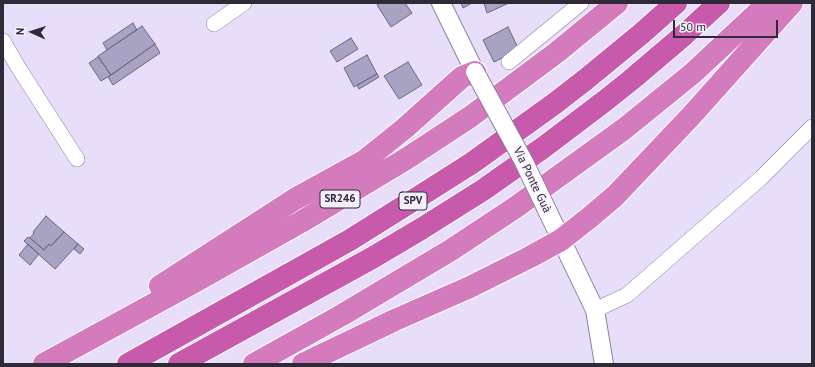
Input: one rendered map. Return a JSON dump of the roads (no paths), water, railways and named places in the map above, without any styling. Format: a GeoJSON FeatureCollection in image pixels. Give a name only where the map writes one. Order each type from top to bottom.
{"type":"FeatureCollection","features":[{"type":"Feature","properties":{"kind":"highway","name":"SR246"},"geometry":{"type":"LineString","coordinates":[[44,364],[301,222],[406,159],[470,117],[556,53],[617,3]]}},
{"type":"Feature","properties":{"kind":"highway","name":"SPV"},"geometry":{"type":"LineString","coordinates":[[128,364],[350,240],[472,163],[585,80],[676,3]]}},
{"type":"Feature","properties":{"kind":"highway","name":"SPV"},"geometry":{"type":"LineString","coordinates":[[179,364],[372,258],[483,190],[544,148],[606,100],[684,35],[719,3]]}},
{"type":"Feature","properties":{"kind":"highway"},"geometry":{"type":"LineString","coordinates":[[254,364],[342,315],[451,250],[516,207],[624,129],[693,73],[768,3]]}},
{"type":"Feature","properties":{"kind":"highway"},"geometry":{"type":"LineString","coordinates":[[303,364],[470,287],[561,240],[615,196],[691,116],[792,3]]}},
{"type":"Feature","properties":{"kind":"highway"},"geometry":{"type":"LineString","coordinates":[[27,364],[48,350],[119,311],[295,199],[364,161],[405,128],[462,77],[475,72]]}},
{"type":"Feature","properties":{"kind":"street"},"geometry":{"type":"LineString","coordinates":[[214,24],[244,3]]}},
{"type":"Feature","properties":{"kind":"street","name":"Via Ponte Guà"},"geometry":{"type":"LineString","coordinates":[[441,3],[475,72],[524,162],[595,310],[604,364]]}},
{"type":"Feature","properties":{"kind":"street"},"geometry":{"type":"LineString","coordinates":[[509,62],[581,3]]}},
{"type":"Feature","properties":{"kind":"street"},"geometry":{"type":"LineString","coordinates":[[3,40],[77,158]]}},
{"type":"Feature","properties":{"kind":"street"},"geometry":{"type":"LineString","coordinates":[[595,310],[627,295],[761,178],[812,127]]}}]}
